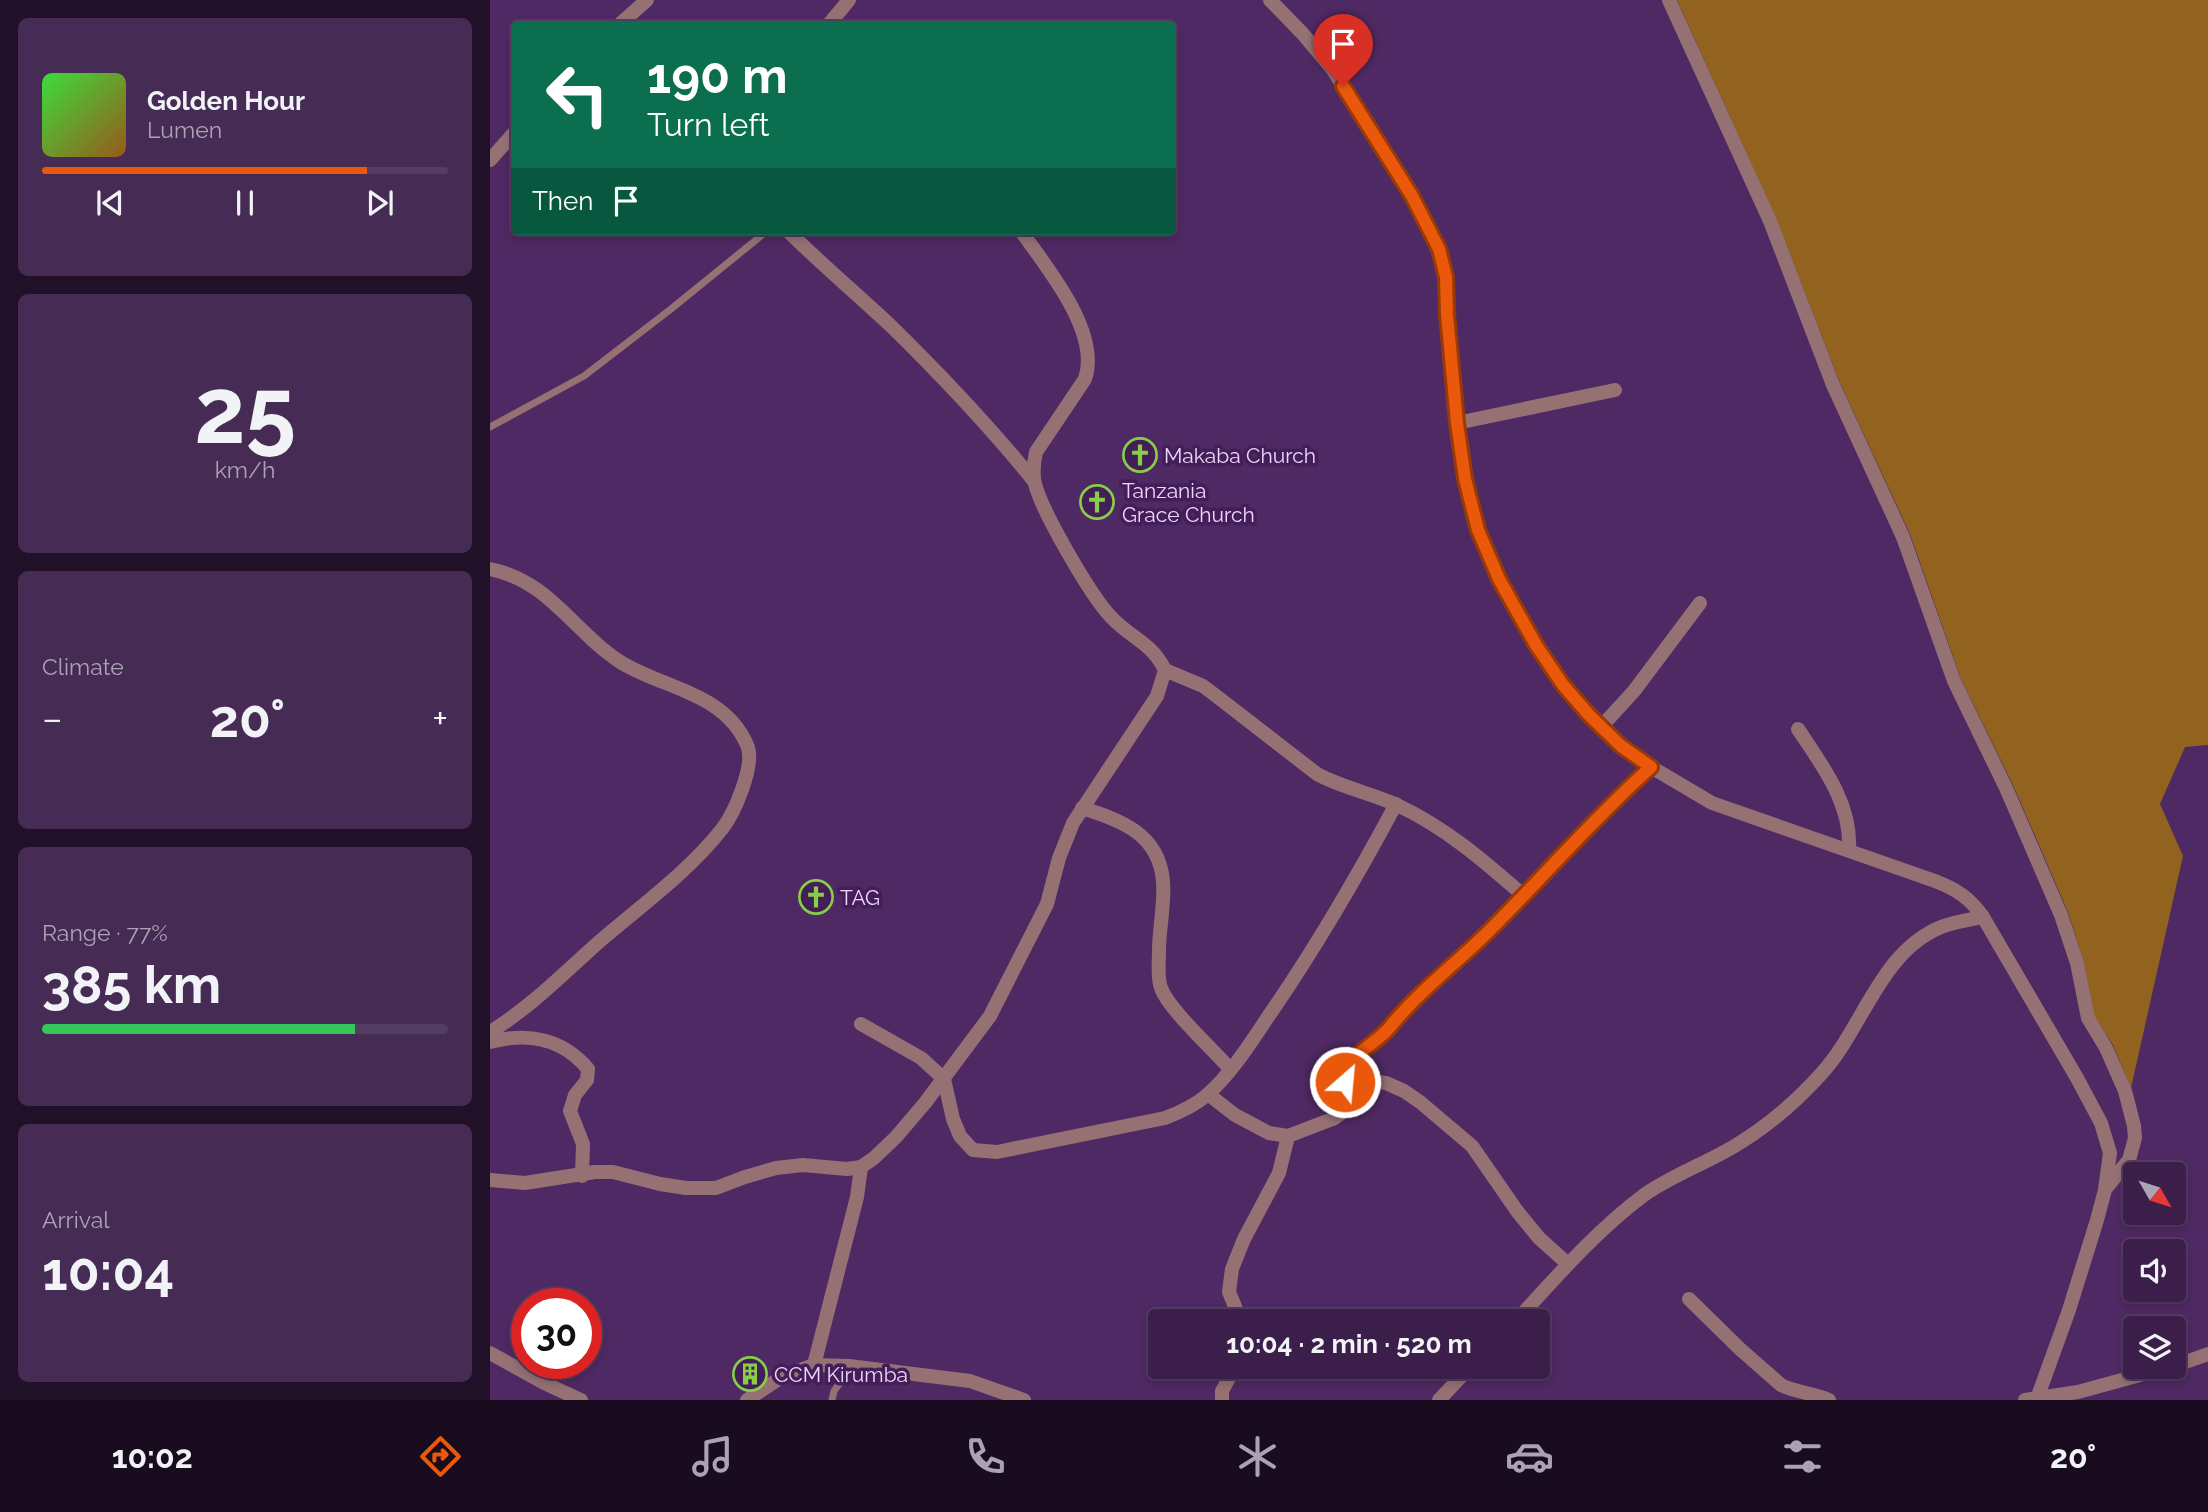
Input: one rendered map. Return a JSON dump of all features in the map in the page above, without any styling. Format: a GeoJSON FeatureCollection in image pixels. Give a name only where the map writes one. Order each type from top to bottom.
{"type":"FeatureCollection","features":[{"type":"Feature","properties":{"kind":"street"},"geometry":{"type":"LineString","coordinates":[[623,21],[647,0]]}},
{"type":"Feature","properties":{"kind":"street"},"geometry":{"type":"LineString","coordinates":[[832,21],[849,0]]}},
{"type":"Feature","properties":{"kind":"street"},"geometry":{"type":"LineString","coordinates":[[1270,0],[1333,70],[1412,196],[1434,237],[1446,277],[1457,423],[1465,479],[1478,530],[1499,579],[1563,685],[1621,746],[1712,803],[1956,889],[1966,897],[1983,917],[2101,1123],[2110,1153],[2105,1190],[2069,1310],[2032,1398]]}},
{"type":"Feature","properties":{"kind":"street"},"geometry":{"type":"LineString","coordinates":[[1669,0],[1770,221],[1833,386],[1903,537],[1954,681],[2006,788],[2062,915],[2077,963],[2088,1018],[2106,1048],[2125,1091],[2134,1126],[2135,1138],[2129,1160],[2105,1190]]}},
{"type":"Feature","properties":{"kind":"street"},"geometry":{"type":"LineString","coordinates":[[490,160],[511,136]]}},
{"type":"Feature","properties":{"kind":"street"},"geometry":{"type":"LineString","coordinates":[[792,235],[892,327],[1004,444],[1034,481],[1055,526],[1102,607],[1115,621],[1157,654],[1165,670],[1203,686],[1317,774],[1396,804],[1444,832],[1524,896]]}},
{"type":"Feature","properties":{"kind":"street"},"geometry":{"type":"LineString","coordinates":[[1024,235],[1061,289],[1081,326],[1089,367],[1086,379],[1037,452],[1034,481]]}},
{"type":"Feature","properties":{"kind":"street"},"geometry":{"type":"LineString","coordinates":[[1457,423],[1615,390]]}},
{"type":"Feature","properties":{"kind":"street"},"geometry":{"type":"LineString","coordinates":[[490,569],[525,580],[543,593],[604,651],[639,673],[710,701],[738,730],[749,751],[742,788],[730,817],[714,838],[656,895],[525,1008],[490,1032]]}},
{"type":"Feature","properties":{"kind":"street"},"geometry":{"type":"LineString","coordinates":[[1601,727],[1634,691],[1700,603]]}},
{"type":"Feature","properties":{"kind":"street"},"geometry":{"type":"LineString","coordinates":[[490,1180],[525,1183],[594,1172],[613,1172],[673,1186],[716,1188],[745,1177],[803,1164],[847,1169],[861,1167],[896,1137],[944,1079],[990,1016],[1047,904],[1065,839],[1082,808],[1157,696],[1165,670]]}},
{"type":"Feature","properties":{"kind":"street"},"geometry":{"type":"LineString","coordinates":[[1798,729],[1815,754],[1841,803],[1848,822],[1849,850]]}},
{"type":"Feature","properties":{"kind":"street"},"geometry":{"type":"LineString","coordinates":[[1208,1094],[1255,1127],[1269,1133],[1288,1136],[1335,1118],[1343,1112],[1348,1101],[1346,1069],[1360,1053],[1385,1033],[1406,1009],[1524,896],[1591,823],[1651,767]]}},
{"type":"Feature","properties":{"kind":"street"},"geometry":{"type":"LineString","coordinates":[[861,1024],[921,1058],[944,1079],[948,1102],[960,1136],[973,1150],[982,1153],[1165,1118],[1186,1110],[1208,1094],[1255,1036],[1353,885],[1396,804]]}},
{"type":"Feature","properties":{"kind":"street"},"geometry":{"type":"LineString","coordinates":[[1082,808],[1134,828],[1150,845],[1160,862],[1163,883],[1159,939],[1160,986],[1169,1002],[1230,1069]]}},
{"type":"Feature","properties":{"kind":"street"},"geometry":{"type":"LineString","coordinates":[[1527,1309],[1613,1220],[1646,1194],[1757,1132],[1801,1095],[1837,1056],[1900,956],[1941,928],[1983,917]]}},
{"type":"Feature","properties":{"kind":"street"},"geometry":{"type":"LineString","coordinates":[[490,1042],[538,1039],[559,1045],[575,1054],[587,1069],[587,1080],[575,1095],[570,1111],[583,1144],[582,1176]]}},
{"type":"Feature","properties":{"kind":"street"},"geometry":{"type":"LineString","coordinates":[[1345,1082],[1386,1083],[1420,1102],[1472,1146],[1517,1211],[1539,1238],[1568,1264]]}},
{"type":"Feature","properties":{"kind":"street"},"geometry":{"type":"LineString","coordinates":[[1236,1309],[1229,1292],[1233,1269],[1240,1247],[1279,1173],[1288,1136]]}},
{"type":"Feature","properties":{"kind":"street"},"geometry":{"type":"LineString","coordinates":[[814,1365],[857,1197],[861,1167]]}},
{"type":"Feature","properties":{"kind":"street"},"geometry":{"type":"LineString","coordinates":[[1689,1299],[1781,1385],[1829,1400]]}},
{"type":"Feature","properties":{"kind":"street"},"geometry":{"type":"LineString","coordinates":[[490,1353],[581,1400]]}},
{"type":"Feature","properties":{"kind":"street"},"geometry":{"type":"LineString","coordinates":[[2186,1361],[2208,1354]]}},
{"type":"Feature","properties":{"kind":"street"},"geometry":{"type":"LineString","coordinates":[[747,1400],[783,1376],[814,1365],[970,1381],[1024,1400]]}},
{"type":"Feature","properties":{"kind":"street"},"geometry":{"type":"LineString","coordinates":[[1222,1400],[1222,1391],[1228,1379]]}},
{"type":"Feature","properties":{"kind":"street"},"geometry":{"type":"LineString","coordinates":[[1439,1400],[1459,1379]]}},
{"type":"Feature","properties":{"kind":"street"},"geometry":{"type":"LineString","coordinates":[[2032,1398],[2078,1392],[2124,1379]]}},
{"type":"Feature","properties":{"kind":"lane"},"geometry":{"type":"LineString","coordinates":[[490,427],[584,376],[762,235]]}},
{"type":"Feature","properties":{"kind":"lane"},"geometry":{"type":"LineString","coordinates":[[832,1400],[834,1391],[852,1367]]}},
{"type":"Feature","properties":{"kind":"shaded area"},"geometry":{"type":"Polygon","coordinates":[[[1677,0],[2208,0],[2208,745],[2185,747],[2160,804],[2183,856],[2131,1088],[2113,1045],[2094,1015],[2084,962],[2068,912],[2013,785],[1961,679],[1910,534],[1840,383],[1776,218],[1677,0]]]}},
{"type":"Feature","properties":{"kind":"place","name":"Makaba Church"},"geometry":{"type":"Point","coordinates":[1140,455]}},
{"type":"Feature","properties":{"kind":"place","name":"Tanzania Grace Church"},"geometry":{"type":"Point","coordinates":[1097,502]}},
{"type":"Feature","properties":{"kind":"place","name":"TAG"},"geometry":{"type":"Point","coordinates":[816,897]}},
{"type":"Feature","properties":{"kind":"place","name":"CCM Kirumba"},"geometry":{"type":"Point","coordinates":[750,1374]}},
{"type":"Feature","properties":{"kind":"route"},"geometry":{"type":"LineString","coordinates":[[1343,86],[1412,196],[1439,249],[1446,277],[1457,423],[1465,479],[1478,530],[1499,579],[1536,645],[1563,685],[1621,746],[1651,767],[1591,823],[1482,938],[1406,1009],[1385,1033],[1360,1053],[1346,1069],[1345,1082]]}}]}
